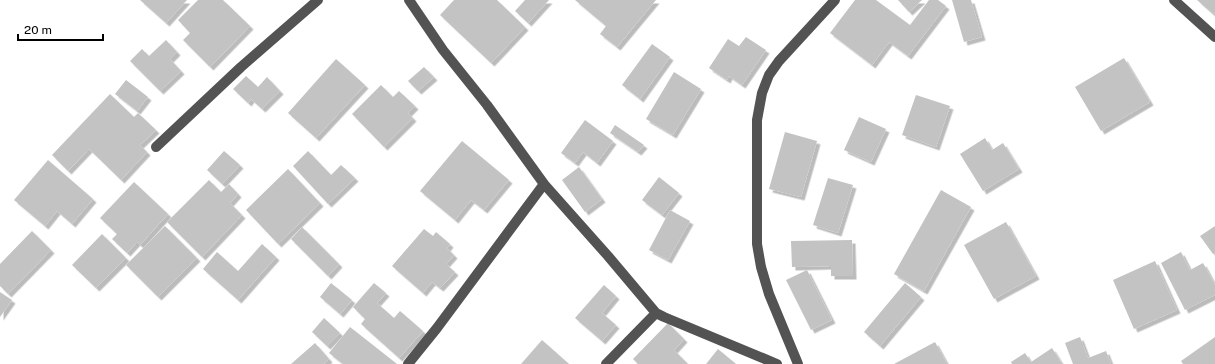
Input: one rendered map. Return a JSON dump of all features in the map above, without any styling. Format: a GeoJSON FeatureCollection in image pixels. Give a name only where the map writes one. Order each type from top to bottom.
{"type":"FeatureCollection","features":[{"type":"Feature","properties":{"kind":"street"},"geometry":{"type":"LineString","coordinates":[[156,147],[241,67],[318,0]]}},
{"type":"Feature","properties":{"kind":"street"},"geometry":{"type":"LineString","coordinates":[[409,0],[443,50],[487,105],[544,184],[656,313],[777,364]]}},
{"type":"Feature","properties":{"kind":"street"},"geometry":{"type":"LineString","coordinates":[[798,364],[769,294],[761,267],[757,244],[757,120],[762,93],[769,75],[835,0]]}},
{"type":"Feature","properties":{"kind":"street"},"geometry":{"type":"LineString","coordinates":[[1174,0],[1215,36]]}},
{"type":"Feature","properties":{"kind":"street"},"geometry":{"type":"LineString","coordinates":[[408,364],[438,328],[544,184]]}},
{"type":"Feature","properties":{"kind":"street"},"geometry":{"type":"LineString","coordinates":[[606,364],[656,313]]}},
{"type":"Feature","properties":{"kind":"building"},"geometry":{"type":"Polygon","coordinates":[[[140,0],[187,0],[166,23],[140,0]]]}},
{"type":"Feature","properties":{"kind":"building"},"geometry":{"type":"Polygon","coordinates":[[[198,0],[223,0],[250,26],[210,67],[183,40],[190,33],[178,20],[198,0]]]}},
{"type":"Feature","properties":{"kind":"building"},"geometry":{"type":"Polygon","coordinates":[[[454,0],[497,0],[525,27],[491,63],[440,15],[454,0]]]}},
{"type":"Feature","properties":{"kind":"building"},"geometry":{"type":"Polygon","coordinates":[[[525,0],[549,0],[528,23],[515,11],[525,0]]]}},
{"type":"Feature","properties":{"kind":"building"},"geometry":{"type":"Polygon","coordinates":[[[575,0],[656,0],[617,47],[600,34],[606,26],[575,0]]]}},
{"type":"Feature","properties":{"kind":"building"},"geometry":{"type":"Polygon","coordinates":[[[855,0],[876,0],[910,25],[929,0],[938,0],[946,6],[908,56],[889,42],[872,65],[830,33],[855,0]]]}},
{"type":"Feature","properties":{"kind":"building"},"geometry":{"type":"Polygon","coordinates":[[[898,0],[922,0],[909,12],[898,0]]]}},
{"type":"Feature","properties":{"kind":"building"},"geometry":{"type":"Polygon","coordinates":[[[952,0],[971,0],[982,37],[964,42],[952,0]]]}},
{"type":"Feature","properties":{"kind":"building"},"geometry":{"type":"Polygon","coordinates":[[[1197,0],[1215,0],[1215,13],[1213,14],[1197,0]]]}},
{"type":"Feature","properties":{"kind":"building"},"geometry":{"type":"Polygon","coordinates":[[[746,37],[766,50],[742,85],[729,76],[727,80],[709,68],[728,39],[739,46],[746,37]]]}},
{"type":"Feature","properties":{"kind":"building"},"geometry":{"type":"Polygon","coordinates":[[[166,40],[177,52],[170,59],[181,71],[160,91],[130,61],[142,49],[149,56],[166,40]]]}},
{"type":"Feature","properties":{"kind":"building"},"geometry":{"type":"Polygon","coordinates":[[[652,44],[670,57],[640,99],[622,85],[652,44]]]}},
{"type":"Feature","properties":{"kind":"building"},"geometry":{"type":"Polygon","coordinates":[[[1124,58],[1150,102],[1101,131],[1075,87],[1124,58]]]}},
{"type":"Feature","properties":{"kind":"building"},"geometry":{"type":"Polygon","coordinates":[[[336,59],[365,85],[316,138],[288,113],[336,59]]]}},
{"type":"Feature","properties":{"kind":"building"},"geometry":{"type":"Polygon","coordinates":[[[424,67],[434,77],[418,91],[408,81],[424,67]]]}},
{"type":"Feature","properties":{"kind":"building"},"geometry":{"type":"Polygon","coordinates":[[[674,72],[701,89],[673,135],[646,119],[674,72]]]}},
{"type":"Feature","properties":{"kind":"building"},"geometry":{"type":"Polygon","coordinates":[[[246,76],[258,87],[267,77],[280,91],[262,109],[251,99],[248,103],[233,89],[246,76]]]}},
{"type":"Feature","properties":{"kind":"building"},"geometry":{"type":"Polygon","coordinates":[[[126,80],[148,97],[137,111],[115,94],[126,80]]]}},
{"type":"Feature","properties":{"kind":"building"},"geometry":{"type":"Polygon","coordinates":[[[381,85],[393,97],[399,91],[415,106],[408,113],[413,118],[384,147],[352,114],[381,85]]]}},
{"type":"Feature","properties":{"kind":"building"},"geometry":{"type":"Polygon","coordinates":[[[110,94],[134,117],[138,113],[156,130],[140,145],[147,152],[121,180],[89,149],[68,171],[52,155],[110,94]]]}},
{"type":"Feature","properties":{"kind":"building"},"geometry":{"type":"Polygon","coordinates":[[[916,95],[950,106],[936,147],[902,135],[916,95]]]}},
{"type":"Feature","properties":{"kind":"building"},"geometry":{"type":"Polygon","coordinates":[[[859,117],[886,129],[871,162],[844,150],[859,117]]]}},
{"type":"Feature","properties":{"kind":"building"},"geometry":{"type":"Polygon","coordinates":[[[585,120],[613,141],[597,163],[583,152],[575,163],[561,153],[585,120]]]}},
{"type":"Feature","properties":{"kind":"building"},"geometry":{"type":"Polygon","coordinates":[[[615,125],[644,145],[638,152],[610,133],[615,125]]]}},
{"type":"Feature","properties":{"kind":"building"},"geometry":{"type":"Polygon","coordinates":[[[785,132],[817,141],[801,197],[769,189],[785,132]]]}},
{"type":"Feature","properties":{"kind":"building"},"geometry":{"type":"Polygon","coordinates":[[[985,138],[992,150],[1003,143],[1019,169],[983,191],[960,154],[985,138]]]}},
{"type":"Feature","properties":{"kind":"building"},"geometry":{"type":"Polygon","coordinates":[[[462,141],[509,180],[484,210],[471,200],[455,220],[420,191],[462,141]]]}},
{"type":"Feature","properties":{"kind":"building"},"geometry":{"type":"Polygon","coordinates":[[[224,151],[240,165],[222,184],[207,170],[224,151]]]}},
{"type":"Feature","properties":{"kind":"building"},"geometry":{"type":"Polygon","coordinates":[[[308,151],[331,175],[341,165],[355,178],[328,204],[293,166],[308,151]]]}},
{"type":"Feature","properties":{"kind":"building"},"geometry":{"type":"Polygon","coordinates":[[[48,160],[93,199],[72,224],[57,211],[45,226],[14,200],[48,160]]]}},
{"type":"Feature","properties":{"kind":"building"},"geometry":{"type":"Polygon","coordinates":[[[579,167],[602,199],[585,212],[562,180],[579,167]]]}},
{"type":"Feature","properties":{"kind":"building"},"geometry":{"type":"Polygon","coordinates":[[[288,169],[320,203],[278,244],[246,210],[288,169]]]}},
{"type":"Feature","properties":{"kind":"building"},"geometry":{"type":"Polygon","coordinates":[[[659,177],[679,193],[662,215],[642,200],[659,177]]]}},
{"type":"Feature","properties":{"kind":"building"},"geometry":{"type":"Polygon","coordinates":[[[828,178],[853,185],[838,233],[813,225],[828,178]]]}},
{"type":"Feature","properties":{"kind":"building"},"geometry":{"type":"Polygon","coordinates":[[[209,180],[221,192],[229,184],[238,194],[230,203],[242,215],[202,257],[167,222],[209,180]]]}},
{"type":"Feature","properties":{"kind":"building"},"geometry":{"type":"Polygon","coordinates":[[[134,182],[168,214],[140,245],[137,242],[127,253],[112,239],[117,234],[100,218],[134,182]]]}},
{"type":"Feature","properties":{"kind":"building"},"geometry":{"type":"Polygon","coordinates":[[[941,190],[971,207],[924,291],[894,274],[941,190]]]}},
{"type":"Feature","properties":{"kind":"building"},"geometry":{"type":"Polygon","coordinates":[[[670,210],[690,221],[668,260],[649,250],[670,210]]]}},
{"type":"Feature","properties":{"kind":"building"},"geometry":{"type":"Polygon","coordinates":[[[1006,222],[1036,276],[994,299],[964,245],[1006,222]]]}},
{"type":"Feature","properties":{"kind":"building"},"geometry":{"type":"Polygon","coordinates":[[[165,226],[197,258],[158,297],[126,265],[165,226]]]}},
{"type":"Feature","properties":{"kind":"building"},"geometry":{"type":"Polygon","coordinates":[[[1215,226],[1215,253],[1213,254],[1200,236],[1215,226]]]}},
{"type":"Feature","properties":{"kind":"building"},"geometry":{"type":"Polygon","coordinates":[[[302,227],[339,264],[328,276],[291,239],[302,227]]]}},
{"type":"Feature","properties":{"kind":"building"},"geometry":{"type":"Polygon","coordinates":[[[424,229],[433,236],[436,232],[450,244],[447,248],[454,255],[446,264],[455,272],[440,288],[432,282],[423,293],[392,266],[424,229]]]}},
{"type":"Feature","properties":{"kind":"building"},"geometry":{"type":"Polygon","coordinates":[[[32,231],[51,250],[8,294],[0,286],[0,264],[32,231]]]}},
{"type":"Feature","properties":{"kind":"building"},"geometry":{"type":"Polygon","coordinates":[[[102,234],[126,258],[96,288],[72,265],[102,234]]]}},
{"type":"Feature","properties":{"kind":"building"},"geometry":{"type":"Polygon","coordinates":[[[852,240],[853,276],[831,276],[831,266],[792,267],[791,241],[852,240]]]}},
{"type":"Feature","properties":{"kind":"building"},"geometry":{"type":"Polygon","coordinates":[[[262,244],[276,257],[238,300],[203,269],[217,252],[238,271],[262,244]]]}},
{"type":"Feature","properties":{"kind":"building"},"geometry":{"type":"Polygon","coordinates":[[[1181,252],[1190,270],[1203,263],[1215,285],[1215,295],[1185,310],[1161,263],[1181,252]]]}},
{"type":"Feature","properties":{"kind":"building"},"geometry":{"type":"Polygon","coordinates":[[[1155,261],[1177,310],[1134,329],[1113,280],[1155,261]]]}},
{"type":"Feature","properties":{"kind":"building"},"geometry":{"type":"Polygon","coordinates":[[[807,270],[832,320],[811,330],[786,280],[807,270]]]}},
{"type":"Feature","properties":{"kind":"building"},"geometry":{"type":"Polygon","coordinates":[[[331,283],[352,300],[340,314],[320,297],[331,283]]]}},
{"type":"Feature","properties":{"kind":"building"},"geometry":{"type":"Polygon","coordinates":[[[374,283],[386,293],[377,303],[394,318],[400,311],[423,331],[399,358],[361,324],[365,319],[353,307],[374,283]]]}},
{"type":"Feature","properties":{"kind":"building"},"geometry":{"type":"Polygon","coordinates":[[[905,283],[921,297],[880,346],[864,332],[905,283]]]}},
{"type":"Feature","properties":{"kind":"building"},"geometry":{"type":"Polygon","coordinates":[[[604,285],[616,296],[602,313],[616,325],[602,341],[575,318],[604,285]]]}},
{"type":"Feature","properties":{"kind":"building"},"geometry":{"type":"Polygon","coordinates":[[[0,292],[12,300],[0,317],[0,292]]]}},
{"type":"Feature","properties":{"kind":"building"},"geometry":{"type":"Polygon","coordinates":[[[324,318],[340,333],[327,346],[312,332],[324,318]]]}},
{"type":"Feature","properties":{"kind":"building"},"geometry":{"type":"Polygon","coordinates":[[[668,323],[684,339],[674,350],[688,364],[638,364],[633,359],[668,323]]]}},
{"type":"Feature","properties":{"kind":"building"},"geometry":{"type":"Polygon","coordinates":[[[350,327],[397,364],[343,364],[329,353],[350,327]]]}},
{"type":"Feature","properties":{"kind":"building"},"geometry":{"type":"Polygon","coordinates":[[[1080,337],[1088,358],[1106,351],[1111,364],[1073,364],[1065,343],[1080,337]]]}},
{"type":"Feature","properties":{"kind":"building"},"geometry":{"type":"Polygon","coordinates":[[[1215,337],[1215,364],[1183,364],[1181,361],[1215,337]]]}},
{"type":"Feature","properties":{"kind":"building"},"geometry":{"type":"Polygon","coordinates":[[[542,340],[569,364],[521,364],[542,340]]]}},
{"type":"Feature","properties":{"kind":"building"},"geometry":{"type":"Polygon","coordinates":[[[935,342],[947,364],[894,364],[935,342]]]}},
{"type":"Feature","properties":{"kind":"building"},"geometry":{"type":"Polygon","coordinates":[[[315,343],[329,359],[324,364],[291,364],[315,343]]]}},
{"type":"Feature","properties":{"kind":"building"},"geometry":{"type":"Polygon","coordinates":[[[1052,348],[1062,364],[1012,364],[1011,362],[1025,353],[1031,362],[1052,348]]]}},
{"type":"Feature","properties":{"kind":"building"},"geometry":{"type":"Polygon","coordinates":[[[718,349],[736,364],[706,364],[718,349]]]}}]}
